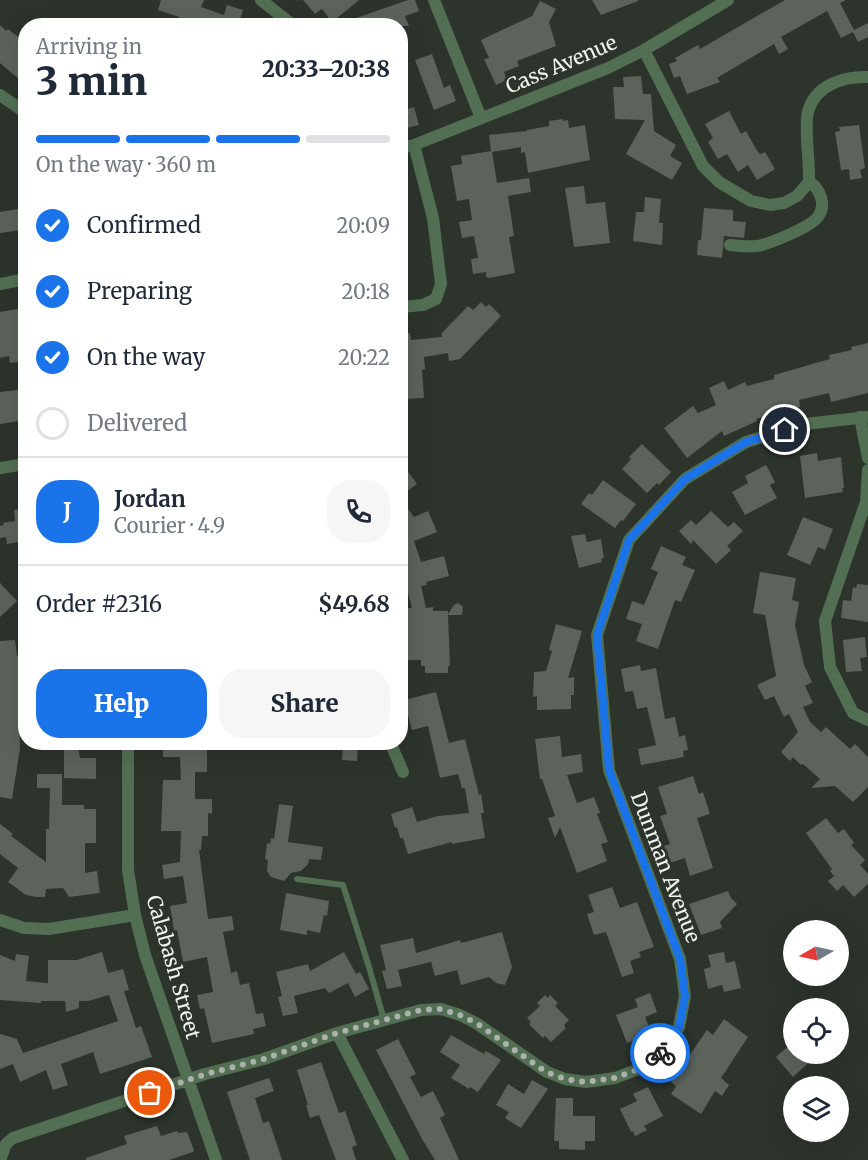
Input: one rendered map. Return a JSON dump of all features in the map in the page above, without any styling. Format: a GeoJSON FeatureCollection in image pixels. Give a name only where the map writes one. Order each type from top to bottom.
{"type":"FeatureCollection","features":[{"type":"Feature","properties":{"kind":"street"},"geometry":{"type":"LineString","coordinates":[[261,0],[284,18]]}},
{"type":"Feature","properties":{"kind":"street"},"geometry":{"type":"LineString","coordinates":[[434,0],[481,118]]}},
{"type":"Feature","properties":{"kind":"street","name":"Cass Avenue"},"geometry":{"type":"LineString","coordinates":[[408,146],[608,68],[644,50],[728,0]]}},
{"type":"Feature","properties":{"kind":"street"},"geometry":{"type":"LineString","coordinates":[[644,50],[703,166],[719,182],[751,201],[770,205],[784,203],[797,196],[809,182],[808,112],[818,95],[830,84],[843,79],[868,77]]}},
{"type":"Feature","properties":{"kind":"street"},"geometry":{"type":"LineString","coordinates":[[0,95],[18,107]]}},
{"type":"Feature","properties":{"kind":"street"},"geometry":{"type":"LineString","coordinates":[[408,306],[423,305],[436,299],[441,284],[433,218],[414,145]]}},
{"type":"Feature","properties":{"kind":"street"},"geometry":{"type":"LineString","coordinates":[[730,245],[743,247],[769,243],[819,217],[822,199],[820,192],[809,182]]}},
{"type":"Feature","properties":{"kind":"street"},"geometry":{"type":"LineString","coordinates":[[0,284],[18,281]]}},
{"type":"Feature","properties":{"kind":"street"},"geometry":{"type":"LineString","coordinates":[[864,417],[868,458]]}},
{"type":"Feature","properties":{"kind":"street","name":"Dunman Avenue"},"geometry":{"type":"LineString","coordinates":[[0,1160],[6,1144],[13,1138],[188,1080],[264,1059],[337,1033],[421,1010],[441,1009],[460,1015],[476,1023],[546,1072],[565,1079],[586,1082],[615,1078],[644,1067],[662,1051],[679,1027],[685,996],[680,959],[609,770],[597,635],[629,540],[685,479],[746,442],[805,424],[864,417]]}},
{"type":"Feature","properties":{"kind":"street"},"geometry":{"type":"LineString","coordinates":[[0,468],[18,465]]}},
{"type":"Feature","properties":{"kind":"street"},"geometry":{"type":"LineString","coordinates":[[868,470],[866,502],[825,621],[830,667],[853,713],[868,720]]}},
{"type":"Feature","properties":{"kind":"street","name":"Calabash Street"},"geometry":{"type":"LineString","coordinates":[[128,750],[128,870],[135,915],[145,955],[216,1160]]}},
{"type":"Feature","properties":{"kind":"street"},"geometry":{"type":"LineString","coordinates":[[393,750],[403,772]]}},
{"type":"Feature","properties":{"kind":"street"},"geometry":{"type":"LineString","coordinates":[[0,920],[24,928],[49,930],[135,915]]}},
{"type":"Feature","properties":{"kind":"street"},"geometry":{"type":"LineString","coordinates":[[337,1033],[403,1160]]}},
{"type":"Feature","properties":{"kind":"lane"},"geometry":{"type":"LineString","coordinates":[[297,879],[343,885],[384,1020]]}},
{"type":"Feature","properties":{"kind":"building"},"geometry":{"type":"Polygon","coordinates":[[[161,0],[204,0],[201,7],[224,15],[227,5],[243,10],[241,18],[179,18],[158,10],[161,0]]]}},
{"type":"Feature","properties":{"kind":"building"},"geometry":{"type":"Polygon","coordinates":[[[303,0],[359,0],[337,18],[329,18],[322,9],[315,14],[303,0]]]}},
{"type":"Feature","properties":{"kind":"building"},"geometry":{"type":"Polygon","coordinates":[[[408,0],[415,0],[419,11],[405,16],[406,18],[356,18],[408,0]]]}},
{"type":"Feature","properties":{"kind":"building"},"geometry":{"type":"Polygon","coordinates":[[[592,0],[638,0],[638,1],[601,15],[592,0]]]}},
{"type":"Feature","properties":{"kind":"building"},"geometry":{"type":"Polygon","coordinates":[[[785,0],[846,0],[840,3],[854,30],[868,23],[868,37],[858,42],[853,32],[841,38],[827,11],[781,37],[788,49],[779,54],[774,44],[717,78],[720,82],[687,94],[680,76],[674,78],[669,64],[677,61],[675,58],[698,45],[700,49],[785,0]]]}},
{"type":"Feature","properties":{"kind":"building"},"geometry":{"type":"Polygon","coordinates":[[[540,1],[556,9],[549,22],[556,46],[517,61],[519,66],[504,72],[507,80],[496,85],[484,59],[489,58],[481,40],[532,16],[540,1]]]}},
{"type":"Feature","properties":{"kind":"building"},"geometry":{"type":"Polygon","coordinates":[[[0,25],[18,37],[18,78],[0,63],[0,25]]]}},
{"type":"Feature","properties":{"kind":"building"},"geometry":{"type":"Polygon","coordinates":[[[432,54],[444,88],[450,85],[456,101],[434,110],[415,60],[432,54]]]}},
{"type":"Feature","properties":{"kind":"building"},"geometry":{"type":"Polygon","coordinates":[[[641,76],[643,94],[651,94],[654,131],[676,145],[670,156],[682,163],[672,180],[626,154],[645,120],[615,119],[613,87],[624,87],[623,77],[641,76]]]}},
{"type":"Feature","properties":{"kind":"building"},"geometry":{"type":"Polygon","coordinates":[[[414,107],[419,125],[408,128],[408,109],[414,107]]]}},
{"type":"Feature","properties":{"kind":"building"},"geometry":{"type":"Polygon","coordinates":[[[729,111],[741,134],[746,131],[756,149],[760,154],[765,152],[775,169],[757,180],[748,165],[738,172],[727,154],[718,159],[708,142],[713,138],[705,124],[729,111]]]}},
{"type":"Feature","properties":{"kind":"building"},"geometry":{"type":"Polygon","coordinates":[[[563,119],[563,121],[568,120],[569,128],[585,125],[590,160],[528,173],[525,152],[521,153],[521,147],[492,152],[497,183],[529,178],[531,192],[508,196],[514,236],[509,237],[515,273],[489,278],[486,277],[486,272],[473,274],[471,259],[478,258],[474,236],[462,238],[459,222],[472,220],[469,199],[457,201],[451,166],[462,164],[461,156],[491,151],[489,135],[527,131],[549,126],[549,121],[563,119]]]}},
{"type":"Feature","properties":{"kind":"building"},"geometry":{"type":"Polygon","coordinates":[[[859,125],[865,168],[860,170],[862,178],[850,180],[849,169],[841,170],[835,132],[840,131],[839,127],[859,125]]]}},
{"type":"Feature","properties":{"kind":"building"},"geometry":{"type":"Polygon","coordinates":[[[584,186],[586,204],[605,202],[610,243],[574,247],[565,188],[584,186]]]}},
{"type":"Feature","properties":{"kind":"building"},"geometry":{"type":"Polygon","coordinates":[[[645,197],[661,199],[659,223],[663,223],[662,245],[633,241],[636,212],[644,212],[645,197]]]}},
{"type":"Feature","properties":{"kind":"building"},"geometry":{"type":"Polygon","coordinates":[[[704,208],[733,210],[733,221],[746,222],[744,238],[724,236],[722,258],[697,255],[704,208]]]}},
{"type":"Feature","properties":{"kind":"building"},"geometry":{"type":"Polygon","coordinates":[[[18,209],[18,230],[0,233],[0,212],[18,209]]]}},
{"type":"Feature","properties":{"kind":"building"},"geometry":{"type":"Polygon","coordinates":[[[481,302],[486,307],[489,304],[501,316],[460,359],[449,361],[448,353],[424,357],[425,369],[422,370],[424,398],[408,399],[408,333],[410,333],[411,340],[442,337],[442,333],[468,306],[473,310],[481,302]]]}},
{"type":"Feature","properties":{"kind":"building"},"geometry":{"type":"Polygon","coordinates":[[[18,309],[18,362],[10,363],[9,356],[0,358],[0,312],[18,309]]]}},
{"type":"Feature","properties":{"kind":"building"},"geometry":{"type":"Polygon","coordinates":[[[868,343],[868,393],[831,402],[829,393],[799,400],[800,407],[756,419],[757,421],[724,436],[722,431],[687,458],[664,428],[693,406],[698,413],[716,405],[709,388],[724,381],[728,390],[745,382],[747,386],[774,379],[774,375],[830,359],[829,355],[852,350],[851,347],[868,343]]]}},
{"type":"Feature","properties":{"kind":"building"},"geometry":{"type":"Polygon","coordinates":[[[18,390],[18,421],[0,424],[0,392],[18,390]]]}},
{"type":"Feature","properties":{"kind":"building"},"geometry":{"type":"Polygon","coordinates":[[[642,444],[671,472],[659,485],[657,483],[647,493],[622,469],[631,459],[629,457],[642,444]]]}},
{"type":"Feature","properties":{"kind":"building"},"geometry":{"type":"Polygon","coordinates":[[[817,453],[818,461],[841,457],[843,492],[805,498],[800,456],[817,453]]]}},
{"type":"Feature","properties":{"kind":"building"},"geometry":{"type":"Polygon","coordinates":[[[766,465],[775,482],[770,485],[777,498],[745,515],[732,492],[748,483],[745,476],[766,465]]]}},
{"type":"Feature","properties":{"kind":"building"},"geometry":{"type":"Polygon","coordinates":[[[408,472],[417,484],[408,490],[408,472]]]}},
{"type":"Feature","properties":{"kind":"building"},"geometry":{"type":"Polygon","coordinates":[[[603,480],[636,504],[615,528],[581,504],[589,493],[592,495],[603,480]]]}},
{"type":"Feature","properties":{"kind":"building"},"geometry":{"type":"Polygon","coordinates":[[[18,509],[18,542],[7,544],[6,537],[0,538],[0,526],[4,525],[3,523],[15,521],[14,510],[18,509]]]}},
{"type":"Feature","properties":{"kind":"building"},"geometry":{"type":"Polygon","coordinates":[[[408,509],[414,517],[428,511],[437,532],[414,541],[421,562],[444,556],[449,576],[426,582],[427,585],[421,586],[426,608],[433,607],[433,611],[448,611],[448,614],[458,603],[463,607],[462,615],[448,615],[450,666],[448,666],[448,673],[425,673],[425,666],[421,666],[421,660],[408,660],[408,608],[412,608],[408,593],[408,509]]]}},
{"type":"Feature","properties":{"kind":"building"},"geometry":{"type":"Polygon","coordinates":[[[711,511],[728,527],[734,522],[743,531],[727,546],[731,550],[716,564],[693,540],[691,544],[679,531],[691,520],[696,525],[711,511]]]}},
{"type":"Feature","properties":{"kind":"building"},"geometry":{"type":"Polygon","coordinates":[[[803,517],[833,529],[825,550],[818,547],[810,565],[787,555],[803,517]]]}},
{"type":"Feature","properties":{"kind":"building"},"geometry":{"type":"Polygon","coordinates":[[[585,534],[587,542],[601,539],[604,558],[601,559],[602,562],[579,568],[571,536],[585,534]]]}},
{"type":"Feature","properties":{"kind":"building"},"geometry":{"type":"Polygon","coordinates":[[[661,546],[686,557],[682,565],[695,570],[681,602],[675,600],[658,649],[636,641],[642,624],[626,619],[632,601],[644,605],[658,572],[651,569],[661,546]]]}},
{"type":"Feature","properties":{"kind":"building"},"geometry":{"type":"Polygon","coordinates":[[[760,572],[796,578],[792,600],[799,602],[795,625],[804,665],[812,682],[805,686],[813,703],[803,707],[810,722],[821,732],[826,727],[850,749],[855,744],[868,757],[868,787],[853,802],[835,786],[811,788],[820,779],[793,757],[790,761],[781,752],[798,732],[789,714],[784,717],[774,696],[765,700],[757,685],[776,676],[765,615],[753,613],[760,572]]]}},
{"type":"Feature","properties":{"kind":"building"},"geometry":{"type":"Polygon","coordinates":[[[0,583],[17,601],[0,617],[0,583]]]}},
{"type":"Feature","properties":{"kind":"building"},"geometry":{"type":"Polygon","coordinates":[[[857,584],[868,585],[868,622],[841,618],[843,600],[851,601],[853,587],[856,588],[857,584]]]}},
{"type":"Feature","properties":{"kind":"building"},"geometry":{"type":"Polygon","coordinates":[[[556,624],[582,631],[568,678],[574,677],[571,709],[537,710],[537,696],[533,697],[534,672],[546,671],[556,624]]]}},
{"type":"Feature","properties":{"kind":"building"},"geometry":{"type":"Polygon","coordinates":[[[865,637],[867,657],[860,658],[862,671],[846,672],[843,640],[865,637]]]}},
{"type":"Feature","properties":{"kind":"building"},"geometry":{"type":"Polygon","coordinates":[[[15,640],[18,656],[20,750],[12,799],[0,797],[0,641],[15,640]]]}},
{"type":"Feature","properties":{"kind":"building"},"geometry":{"type":"Polygon","coordinates":[[[640,665],[641,671],[656,668],[665,719],[675,717],[679,737],[685,735],[688,750],[683,751],[684,757],[641,765],[638,749],[656,745],[647,707],[637,709],[633,691],[625,692],[621,669],[640,665]]]}},
{"type":"Feature","properties":{"kind":"building"},"geometry":{"type":"Polygon","coordinates":[[[436,692],[449,743],[465,739],[479,795],[481,794],[485,838],[452,844],[452,842],[408,854],[391,814],[412,807],[417,822],[438,816],[469,813],[465,788],[462,788],[458,774],[440,778],[428,726],[412,730],[408,715],[408,699],[436,692]]]}},
{"type":"Feature","properties":{"kind":"building"},"geometry":{"type":"Polygon","coordinates":[[[560,736],[562,757],[581,754],[583,772],[567,775],[577,803],[594,797],[600,813],[597,814],[608,842],[601,844],[607,861],[577,873],[560,827],[555,838],[548,818],[555,816],[542,779],[540,779],[535,739],[560,736]]]}},
{"type":"Feature","properties":{"kind":"building"},"geometry":{"type":"Polygon","coordinates":[[[64,750],[78,750],[80,758],[96,758],[96,779],[64,778],[64,750]]]}},
{"type":"Feature","properties":{"kind":"building"},"geometry":{"type":"Polygon","coordinates":[[[163,750],[207,750],[207,772],[195,772],[195,799],[212,799],[212,814],[208,813],[208,836],[202,836],[201,850],[199,850],[208,919],[232,916],[234,930],[223,932],[231,973],[237,971],[240,985],[249,983],[256,1014],[263,1013],[266,1026],[253,1029],[254,1034],[212,1043],[204,1008],[200,1009],[197,995],[213,992],[207,957],[183,962],[170,906],[187,903],[183,876],[164,879],[162,865],[180,862],[181,831],[161,831],[163,780],[181,780],[180,757],[163,757],[163,750]]]}},
{"type":"Feature","properties":{"kind":"building"},"geometry":{"type":"Polygon","coordinates":[[[343,750],[358,750],[357,761],[342,760],[343,750]]]}},
{"type":"Feature","properties":{"kind":"building"},"geometry":{"type":"Polygon","coordinates":[[[37,774],[62,774],[62,805],[84,805],[84,809],[96,809],[96,843],[85,843],[85,873],[97,871],[100,893],[69,897],[63,888],[46,889],[45,897],[37,897],[26,895],[8,882],[18,868],[0,854],[0,824],[13,834],[11,836],[46,862],[50,788],[37,788],[37,774]]]}},
{"type":"Feature","properties":{"kind":"building"},"geometry":{"type":"Polygon","coordinates":[[[693,776],[699,794],[703,792],[710,814],[697,818],[713,868],[690,876],[685,858],[670,863],[664,846],[670,844],[660,816],[667,814],[658,787],[693,776]]]}},
{"type":"Feature","properties":{"kind":"building"},"geometry":{"type":"Polygon","coordinates":[[[279,804],[293,806],[288,842],[323,847],[321,860],[309,859],[308,864],[301,871],[291,873],[284,881],[271,877],[267,871],[268,860],[265,859],[267,843],[270,844],[271,838],[274,839],[279,804]]]}},
{"type":"Feature","properties":{"kind":"building"},"geometry":{"type":"Polygon","coordinates":[[[826,818],[838,833],[844,829],[854,843],[851,845],[865,860],[860,865],[868,874],[868,884],[854,897],[843,885],[837,891],[828,881],[834,876],[830,871],[832,869],[806,833],[826,818]]]}},
{"type":"Feature","properties":{"kind":"building"},"geometry":{"type":"Polygon","coordinates":[[[612,887],[620,908],[637,902],[654,947],[639,952],[641,957],[630,961],[634,973],[622,977],[606,932],[594,935],[587,914],[594,912],[588,895],[612,887]]]}},
{"type":"Feature","properties":{"kind":"building"},"geometry":{"type":"Polygon","coordinates":[[[728,891],[737,904],[720,922],[722,928],[701,935],[689,904],[728,891]]]}},
{"type":"Feature","properties":{"kind":"building"},"geometry":{"type":"Polygon","coordinates":[[[286,893],[329,901],[327,916],[324,915],[320,933],[307,930],[307,935],[280,930],[286,893]]]}},
{"type":"Feature","properties":{"kind":"building"},"geometry":{"type":"Polygon","coordinates":[[[502,932],[512,967],[505,985],[496,983],[489,977],[461,985],[457,970],[435,976],[431,962],[398,970],[402,986],[387,989],[382,971],[386,970],[380,945],[413,938],[416,953],[460,940],[461,943],[502,932]]]}},
{"type":"Feature","properties":{"kind":"building"},"geometry":{"type":"Polygon","coordinates":[[[102,952],[108,973],[123,969],[129,990],[124,991],[136,1028],[141,1026],[152,1057],[100,1074],[93,1052],[61,1064],[68,1085],[53,1090],[46,1070],[20,1082],[13,1064],[0,1069],[0,1034],[17,1039],[23,1053],[118,1021],[109,995],[79,1001],[79,1008],[66,1012],[65,1001],[41,1001],[41,1003],[0,1000],[0,955],[15,961],[16,954],[29,956],[26,981],[48,983],[48,960],[77,960],[102,952]]]}},
{"type":"Feature","properties":{"kind":"building"},"geometry":{"type":"Polygon","coordinates":[[[344,952],[356,974],[360,972],[369,989],[355,997],[348,983],[329,993],[325,988],[294,996],[298,1013],[283,1016],[278,997],[282,996],[276,972],[308,964],[310,971],[344,952]]]}},
{"type":"Feature","properties":{"kind":"building"},"geometry":{"type":"Polygon","coordinates":[[[724,952],[726,963],[735,961],[741,988],[724,992],[722,985],[708,989],[704,969],[711,967],[708,955],[724,952]]]}},
{"type":"Feature","properties":{"kind":"building"},"geometry":{"type":"Polygon","coordinates":[[[650,993],[657,1012],[645,1017],[652,1034],[627,1043],[616,1015],[638,1007],[635,999],[650,993]]]}},
{"type":"Feature","properties":{"kind":"building"},"geometry":{"type":"Polygon","coordinates":[[[545,995],[548,998],[550,995],[558,1003],[555,1006],[569,1020],[564,1025],[566,1028],[551,1042],[545,1036],[543,1038],[529,1024],[531,1022],[527,1018],[540,1006],[537,1003],[545,995]]]}},
{"type":"Feature","properties":{"kind":"building"},"geometry":{"type":"Polygon","coordinates":[[[724,1019],[748,1037],[721,1078],[729,1085],[722,1096],[715,1091],[701,1114],[671,1094],[676,1086],[671,1082],[707,1030],[713,1035],[724,1019]]]}},
{"type":"Feature","properties":{"kind":"building"},"geometry":{"type":"Polygon","coordinates":[[[451,1035],[484,1054],[486,1051],[501,1060],[478,1092],[451,1078],[460,1065],[440,1052],[451,1035]]]}},
{"type":"Feature","properties":{"kind":"building"},"geometry":{"type":"Polygon","coordinates":[[[398,1039],[416,1074],[410,1077],[421,1097],[433,1091],[445,1115],[440,1118],[459,1160],[435,1160],[376,1050],[398,1039]]]}},
{"type":"Feature","properties":{"kind":"building"},"geometry":{"type":"Polygon","coordinates":[[[783,1051],[783,1064],[807,1064],[792,1076],[776,1057],[783,1051]]]}},
{"type":"Feature","properties":{"kind":"building"},"geometry":{"type":"Polygon","coordinates":[[[321,1062],[339,1113],[345,1111],[357,1145],[352,1147],[356,1160],[336,1160],[319,1115],[310,1118],[297,1070],[321,1062]]]}},
{"type":"Feature","properties":{"kind":"building"},"geometry":{"type":"Polygon","coordinates":[[[269,1078],[274,1091],[255,1098],[263,1123],[269,1121],[282,1160],[250,1160],[227,1092],[269,1078]]]}},
{"type":"Feature","properties":{"kind":"building"},"geometry":{"type":"Polygon","coordinates":[[[532,1080],[548,1089],[521,1128],[505,1118],[509,1112],[496,1105],[508,1084],[524,1094],[532,1080]]]}},
{"type":"Feature","properties":{"kind":"building"},"geometry":{"type":"Polygon","coordinates":[[[648,1087],[663,1116],[644,1126],[647,1130],[635,1136],[620,1109],[637,1101],[633,1094],[648,1087]]]}},
{"type":"Feature","properties":{"kind":"building"},"geometry":{"type":"Polygon","coordinates":[[[556,1098],[573,1098],[573,1116],[595,1116],[595,1141],[585,1141],[585,1150],[559,1149],[559,1141],[554,1141],[556,1098]]]}},
{"type":"Feature","properties":{"kind":"building"},"geometry":{"type":"Polygon","coordinates":[[[157,1126],[161,1136],[178,1131],[178,1133],[187,1132],[193,1152],[169,1160],[86,1160],[86,1158],[127,1144],[124,1136],[157,1126]]]}},
{"type":"Feature","properties":{"kind":"way so far"},"geometry":{"type":"LineString","coordinates":[[150,1093],[206,1074],[264,1059],[337,1033],[421,1010],[441,1009],[460,1015],[476,1023],[546,1072],[565,1079],[586,1082],[615,1078],[644,1067],[660,1053]]}},
{"type":"Feature","properties":{"kind":"route"},"geometry":{"type":"LineString","coordinates":[[660,1053],[679,1027],[685,996],[680,959],[609,770],[597,635],[629,540],[685,479],[746,442],[785,430]]}}]}
